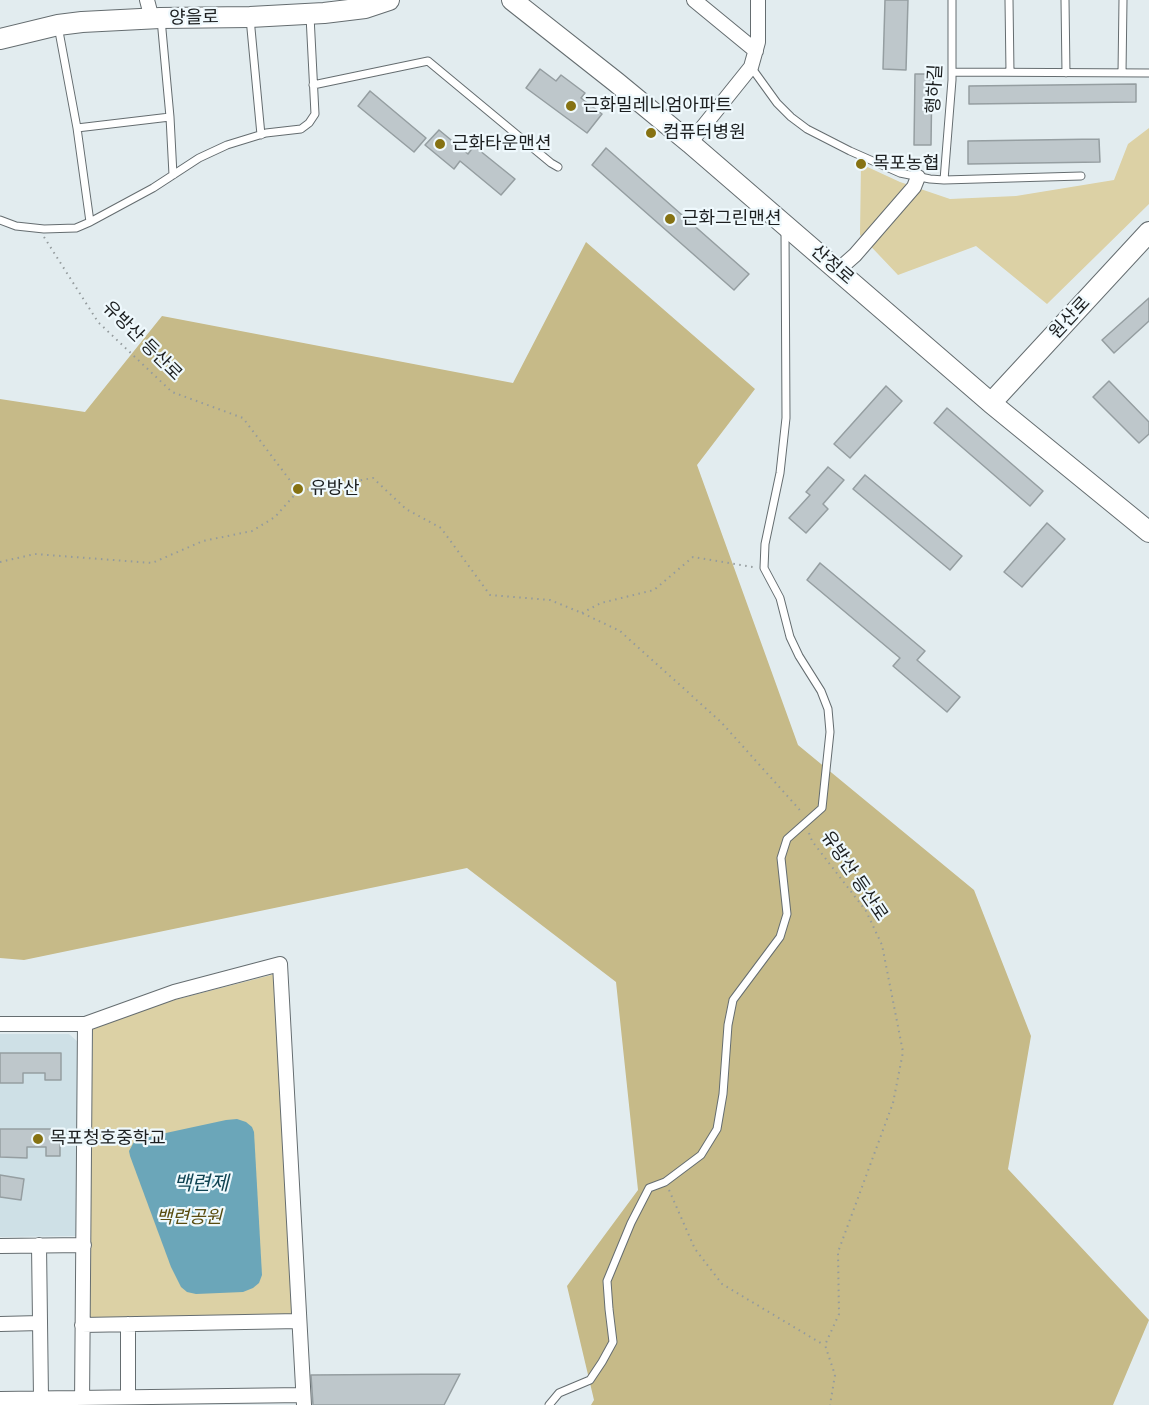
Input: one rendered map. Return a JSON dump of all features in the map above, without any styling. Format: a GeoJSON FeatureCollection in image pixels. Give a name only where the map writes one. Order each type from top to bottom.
{"type":"FeatureCollection","features":[{"type":"Feature","properties":{"kind":"street","name":"양을로"},"geometry":{"type":"LineString","coordinates":[[0,39],[58,25],[153,12],[250,17],[318,9],[365,8],[389,0]]}},
{"type":"Feature","properties":{"kind":"street","name":"산정로"},"geometry":{"type":"LineString","coordinates":[[512,0],[690,143],[992,403],[1149,532]]}},
{"type":"Feature","properties":{"kind":"street"},"geometry":{"type":"LineString","coordinates":[[694,0],[756,51]]}},
{"type":"Feature","properties":{"kind":"street"},"geometry":{"type":"LineString","coordinates":[[690,143],[751,67],[758,42],[758,0]]}},
{"type":"Feature","properties":{"kind":"street"},"geometry":{"type":"LineString","coordinates":[[838,270],[855,255],[914,187],[918,177]]}},
{"type":"Feature","properties":{"kind":"street","name":"원산로"},"geometry":{"type":"LineString","coordinates":[[992,403],[1149,232]]}},
{"type":"Feature","properties":{"kind":"street"},"geometry":{"type":"LineString","coordinates":[[0,1023],[86,1023],[174,992],[280,964],[304,1400],[128,1397],[82,1402],[40,1398],[0,1399]]}},
{"type":"Feature","properties":{"kind":"street"},"geometry":{"type":"LineString","coordinates":[[82,1402],[86,1023]]}},
{"type":"Feature","properties":{"kind":"street"},"geometry":{"type":"LineString","coordinates":[[39,1245],[40,1398]]}},
{"type":"Feature","properties":{"kind":"street"},"geometry":{"type":"LineString","coordinates":[[0,1246],[84,1245]]}},
{"type":"Feature","properties":{"kind":"street"},"geometry":{"type":"LineString","coordinates":[[82,1324],[299,1321]]}},
{"type":"Feature","properties":{"kind":"street"},"geometry":{"type":"LineString","coordinates":[[0,1324],[40,1323]]}},
{"type":"Feature","properties":{"kind":"street"},"geometry":{"type":"LineString","coordinates":[[128,1324],[128,1397]]}},
{"type":"Feature","properties":{"kind":"lane","name":"행하길"},"geometry":{"type":"LineString","coordinates":[[944,180],[952,72],[952,0]]}},
{"type":"Feature","properties":{"kind":"lane"},"geometry":{"type":"LineString","coordinates":[[1009,0],[1010,72]]}},
{"type":"Feature","properties":{"kind":"lane"},"geometry":{"type":"LineString","coordinates":[[1065,0],[1066,73]]}},
{"type":"Feature","properties":{"kind":"lane"},"geometry":{"type":"LineString","coordinates":[[1122,73],[1123,0]]}},
{"type":"Feature","properties":{"kind":"lane"},"geometry":{"type":"LineString","coordinates":[[0,220],[16,226],[44,229],[76,228],[153,188],[200,158],[227,145],[261,135],[301,129],[315,114],[313,85],[318,9]]}},
{"type":"Feature","properties":{"kind":"lane"},"geometry":{"type":"LineString","coordinates":[[153,12],[170,117],[173,175]]}},
{"type":"Feature","properties":{"kind":"lane"},"geometry":{"type":"LineString","coordinates":[[250,17],[261,135]]}},
{"type":"Feature","properties":{"kind":"lane"},"geometry":{"type":"LineString","coordinates":[[58,25],[77,128],[90,222]]}},
{"type":"Feature","properties":{"kind":"lane"},"geometry":{"type":"LineString","coordinates":[[313,85],[428,60],[558,167]]}},
{"type":"Feature","properties":{"kind":"lane"},"geometry":{"type":"LineString","coordinates":[[751,67],[777,103],[807,129],[900,173],[944,180],[1082,176]]}},
{"type":"Feature","properties":{"kind":"lane"},"geometry":{"type":"LineString","coordinates":[[952,72],[1149,73]]}},
{"type":"Feature","properties":{"kind":"lane"},"geometry":{"type":"LineString","coordinates":[[77,128],[170,117]]}},
{"type":"Feature","properties":{"kind":"lane"},"geometry":{"type":"LineString","coordinates":[[549,1405],[559,1392],[590,1380],[613,1342],[607,1281],[631,1223],[649,1188],[665,1182],[701,1155],[717,1129],[723,1094],[728,1025],[733,1000],[780,937],[787,914],[781,858],[788,839],[822,808],[830,732],[828,709],[821,691],[789,637],[780,598],[764,568],[765,544],[780,473],[786,418],[785,225]]}},
{"type":"Feature","properties":{"kind":"path","name":"유방산 등산로"},"geometry":{"type":"LineString","coordinates":[[44,229],[44,237],[98,322],[172,392],[243,418],[298,491],[373,478],[406,509],[441,528],[490,595],[550,600],[620,632],[721,722],[799,809],[812,841],[866,911],[882,945],[903,1053],[893,1103],[838,1252],[839,1314],[825,1346]]}},
{"type":"Feature","properties":{"kind":"path"},"geometry":{"type":"LineString","coordinates":[[0,562],[35,554],[152,564],[203,541],[252,531],[275,517],[298,491]]}},
{"type":"Feature","properties":{"kind":"path"},"geometry":{"type":"LineString","coordinates":[[582,613],[601,603],[654,590],[693,557],[764,568]]}},
{"type":"Feature","properties":{"kind":"path"},"geometry":{"type":"LineString","coordinates":[[665,1182],[695,1249],[722,1284],[825,1346],[835,1375],[830,1405]]}},
{"type":"Feature","properties":{"kind":"shaded area"},"geometry":{"type":"Polygon","coordinates":[[[586,242],[755,389],[697,465],[798,745],[974,890],[1031,1036],[1008,1169],[1149,1320],[1113,1405],[591,1405],[594,1400],[567,1286],[638,1190],[616,982],[467,868],[24,960],[0,958],[0,399],[85,412],[162,316],[513,383],[586,242]]]}},
{"type":"Feature","properties":{"kind":"shaded area","name":"목포청호중학교"},"geometry":{"type":"Polygon","coordinates":[[[0,1034],[69,1034],[78,1042],[76,1236],[0,1237],[0,1034]]]}},
{"type":"Feature","properties":{"kind":"green space"},"geometry":{"type":"Polygon","coordinates":[[[1149,128],[1149,204],[1047,304],[976,246],[898,275],[860,235],[861,164],[900,182],[950,199],[1016,196],[1114,180],[1128,144],[1149,128]]]}},
{"type":"Feature","properties":{"kind":"green space","name":"백련공원"},"geometry":{"type":"Polygon","coordinates":[[[275,974],[292,1314],[88,1319],[93,1021],[275,974]]]}},
{"type":"Feature","properties":{"kind":"water","name":"백련제"},"geometry":{"type":"Polygon","coordinates":[[[237,1119],[246,1122],[254,1132],[262,1275],[259,1283],[243,1292],[196,1294],[187,1292],[181,1287],[171,1267],[129,1151],[138,1139],[237,1119]]]}},
{"type":"Feature","properties":{"kind":"building"},"geometry":{"type":"Polygon","coordinates":[[[885,0],[908,0],[906,70],[883,69],[885,0]]]}},
{"type":"Feature","properties":{"kind":"building","name":"근화밀레니엄아파트"},"geometry":{"type":"Polygon","coordinates":[[[540,69],[556,81],[561,75],[585,93],[581,98],[602,114],[587,133],[526,88],[540,69]]]}},
{"type":"Feature","properties":{"kind":"building"},"geometry":{"type":"Polygon","coordinates":[[[915,74],[932,74],[931,145],[914,145],[915,74]]]}},
{"type":"Feature","properties":{"kind":"building"},"geometry":{"type":"Polygon","coordinates":[[[1136,84],[1136,102],[969,104],[969,86],[1136,84]]]}},
{"type":"Feature","properties":{"kind":"building"},"geometry":{"type":"Polygon","coordinates":[[[370,91],[426,138],[414,152],[358,106],[370,91]]]}},
{"type":"Feature","properties":{"kind":"building"},"geometry":{"type":"Polygon","coordinates":[[[439,130],[468,154],[474,146],[515,179],[501,195],[460,161],[454,169],[425,145],[439,130]]]}},
{"type":"Feature","properties":{"kind":"building"},"geometry":{"type":"Polygon","coordinates":[[[1099,139],[1100,162],[968,164],[968,141],[1099,139]]]}},
{"type":"Feature","properties":{"kind":"building","name":"근화그린맨션"},"geometry":{"type":"Polygon","coordinates":[[[606,148],[749,274],[734,290],[592,165],[606,148]]]}},
{"type":"Feature","properties":{"kind":"building"},"geometry":{"type":"Polygon","coordinates":[[[1149,298],[1149,321],[1114,353],[1102,340],[1149,298]]]}},
{"type":"Feature","properties":{"kind":"building"},"geometry":{"type":"Polygon","coordinates":[[[1109,381],[1149,422],[1149,434],[1139,443],[1093,397],[1109,381]]]}},
{"type":"Feature","properties":{"kind":"building"},"geometry":{"type":"Polygon","coordinates":[[[886,386],[902,401],[850,458],[834,444],[886,386]]]}},
{"type":"Feature","properties":{"kind":"building"},"geometry":{"type":"Polygon","coordinates":[[[947,408],[1043,491],[1030,506],[934,423],[947,408]]]}},
{"type":"Feature","properties":{"kind":"building"},"geometry":{"type":"Polygon","coordinates":[[[828,467],[844,480],[823,504],[828,509],[806,533],[789,518],[810,495],[806,492],[828,467]]]}},
{"type":"Feature","properties":{"kind":"building"},"geometry":{"type":"Polygon","coordinates":[[[865,475],[962,556],[950,570],[853,489],[865,475]]]}},
{"type":"Feature","properties":{"kind":"building"},"geometry":{"type":"Polygon","coordinates":[[[1047,523],[1065,539],[1022,587],[1004,572],[1047,523]]]}},
{"type":"Feature","properties":{"kind":"building"},"geometry":{"type":"Polygon","coordinates":[[[820,563],[925,651],[917,660],[960,697],[947,712],[893,666],[900,658],[807,580],[820,563]]]}},
{"type":"Feature","properties":{"kind":"building"},"geometry":{"type":"Polygon","coordinates":[[[0,1053],[61,1053],[61,1080],[45,1080],[45,1073],[23,1073],[23,1083],[0,1083],[0,1053]]]}},
{"type":"Feature","properties":{"kind":"building"},"geometry":{"type":"Polygon","coordinates":[[[0,1129],[60,1129],[60,1156],[46,1156],[46,1147],[27,1147],[27,1158],[0,1157],[0,1129]]]}},
{"type":"Feature","properties":{"kind":"building"},"geometry":{"type":"Polygon","coordinates":[[[0,1175],[24,1179],[21,1200],[0,1197],[0,1175]]]}},
{"type":"Feature","properties":{"kind":"building"},"geometry":{"type":"Polygon","coordinates":[[[460,1374],[444,1405],[313,1405],[311,1375],[460,1374]]]}},
{"type":"Feature","properties":{"kind":"place","name":"근화밀레니엄아파트"},"geometry":{"type":"Point","coordinates":[571,106]}},
{"type":"Feature","properties":{"kind":"place","name":"컴퓨터병원"},"geometry":{"type":"Point","coordinates":[651,133]}},
{"type":"Feature","properties":{"kind":"place","name":"근화타운맨션"},"geometry":{"type":"Point","coordinates":[440,144]}},
{"type":"Feature","properties":{"kind":"place","name":"목포농협"},"geometry":{"type":"Point","coordinates":[861,164]}},
{"type":"Feature","properties":{"kind":"place","name":"근화그린맨션"},"geometry":{"type":"Point","coordinates":[670,219]}},
{"type":"Feature","properties":{"kind":"place","name":"유방산"},"geometry":{"type":"Point","coordinates":[298,489]}},
{"type":"Feature","properties":{"kind":"place","name":"목포청호중학교"},"geometry":{"type":"Point","coordinates":[38,1139]}}]}
